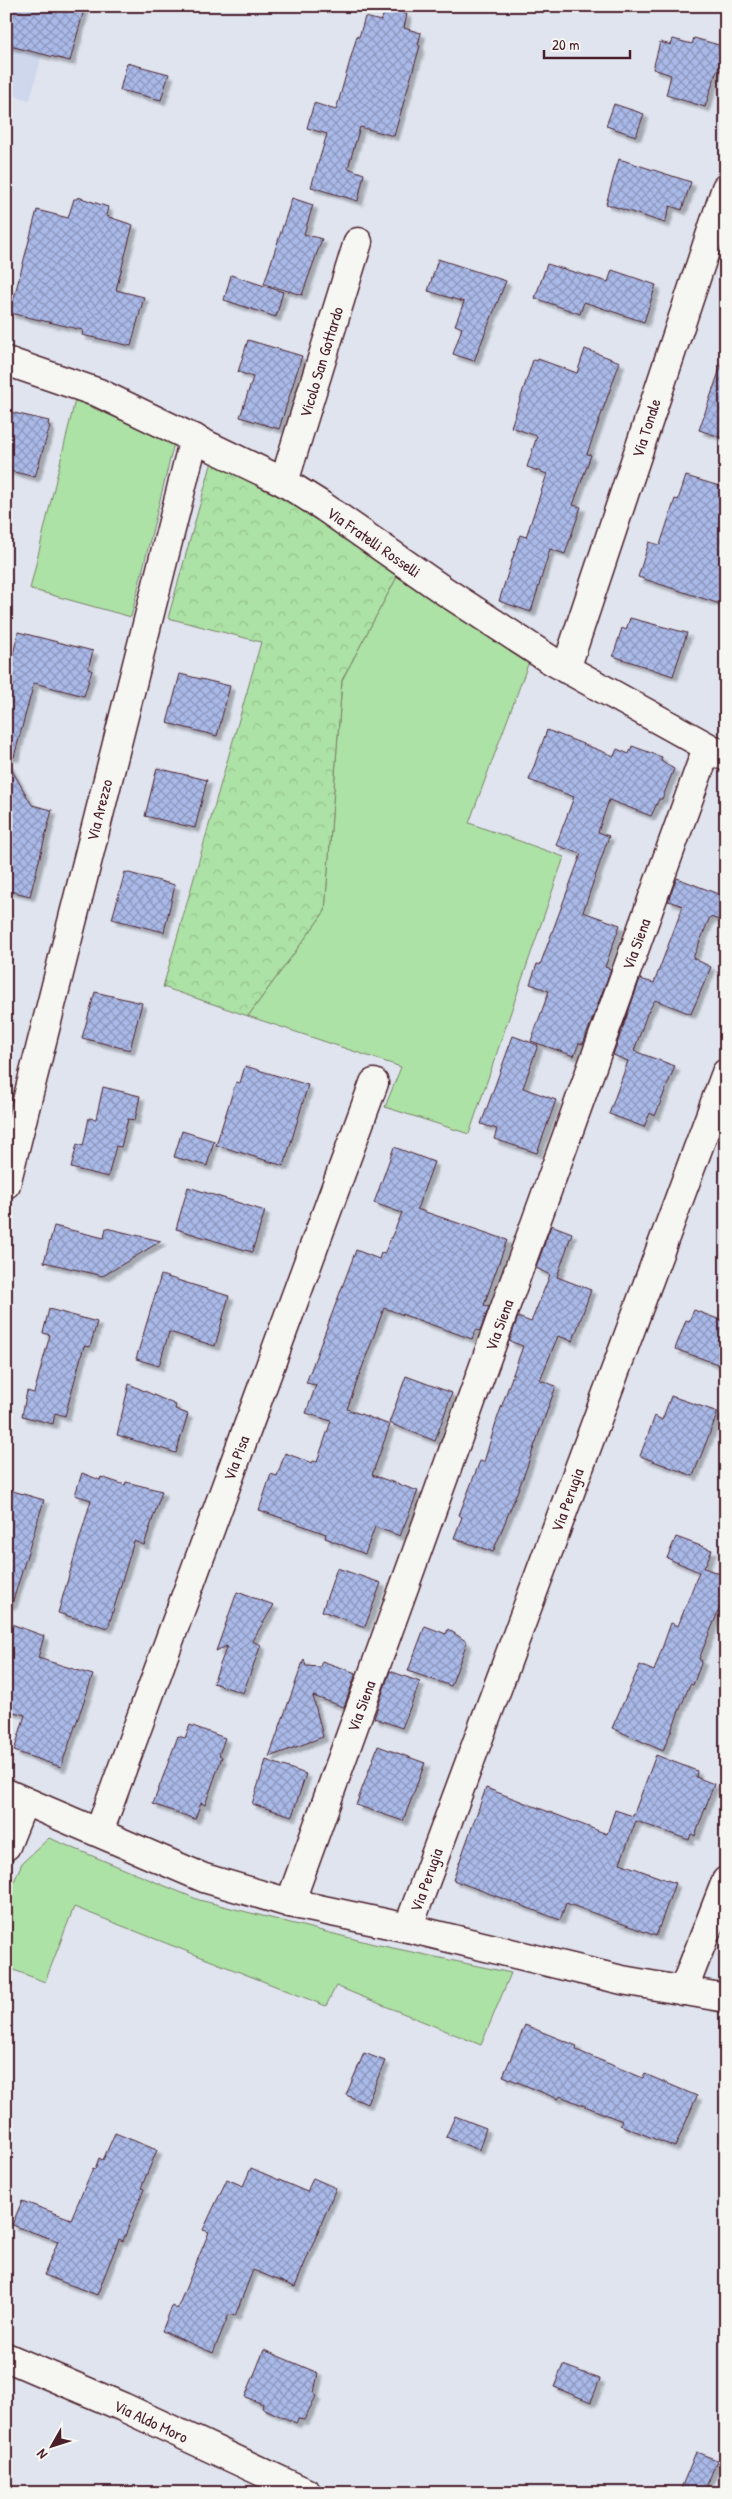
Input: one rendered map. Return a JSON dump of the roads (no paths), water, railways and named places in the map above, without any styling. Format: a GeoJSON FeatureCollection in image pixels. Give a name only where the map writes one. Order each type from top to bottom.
{"type":"FeatureCollection","features":[{"type":"Feature","properties":{"kind":"street","name":"Via Tonale"},"geometry":{"type":"LineString","coordinates":[[566,669],[726,188]]}},
{"type":"Feature","properties":{"kind":"street","name":"Vicolo San Gottardo"},"geometry":{"type":"LineString","coordinates":[[284,482],[358,242]]}},
{"type":"Feature","properties":{"kind":"street","name":"Via Fratelli Rosselli"},"geometry":{"type":"LineString","coordinates":[[6,361],[99,393],[284,482],[324,507],[443,590],[566,669],[716,753]]}},
{"type":"Feature","properties":{"kind":"street","name":"Via Arezzo"},"geometry":{"type":"LineString","coordinates":[[6,1184],[194,438]]}},
{"type":"Feature","properties":{"kind":"street","name":"Via Siena"},"geometry":{"type":"LineString","coordinates":[[290,1902],[716,753]]}},
{"type":"Feature","properties":{"kind":"street","name":"Via Perugia"},"geometry":{"type":"LineString","coordinates":[[408,1928],[726,1073]]}},
{"type":"Feature","properties":{"kind":"street","name":"Via Pisa"},"geometry":{"type":"LineString","coordinates":[[99,1832],[374,1083]]}},
{"type":"Feature","properties":{"kind":"street"},"geometry":{"type":"LineString","coordinates":[[6,1846],[15,1797],[204,1878],[290,1902],[408,1928],[622,1980],[726,1998]]}},
{"type":"Feature","properties":{"kind":"street"},"geometry":{"type":"LineString","coordinates":[[683,1991],[726,1881]]}},
{"type":"Feature","properties":{"kind":"street","name":"Via Aldo Moro"},"geometry":{"type":"LineString","coordinates":[[6,2357],[123,2407],[298,2491]]}}]}
